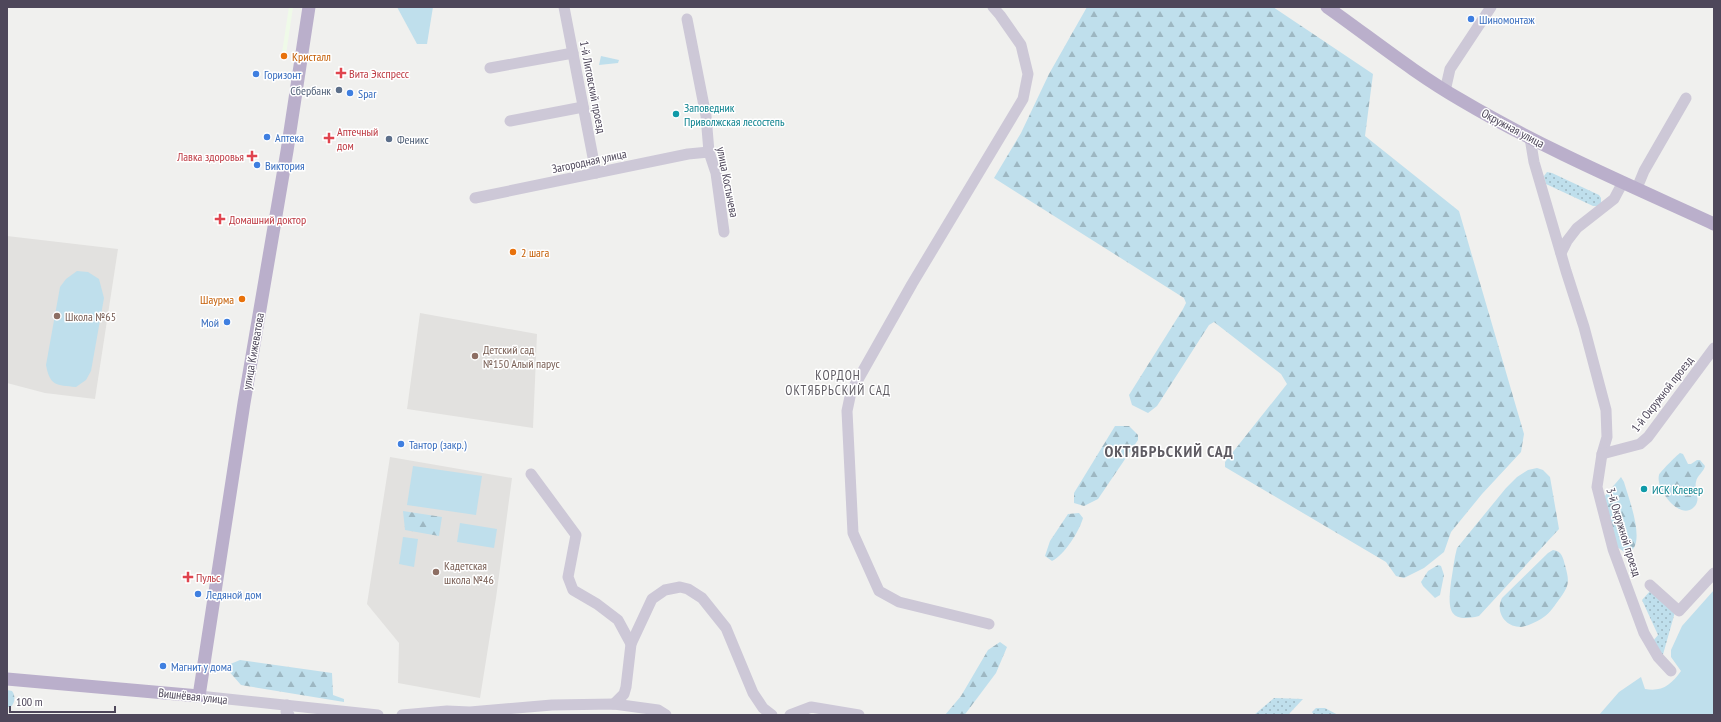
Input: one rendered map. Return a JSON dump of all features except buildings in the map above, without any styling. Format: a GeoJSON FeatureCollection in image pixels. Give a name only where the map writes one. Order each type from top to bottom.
{"type":"FeatureCollection","features":[{"type":"Feature","properties":{"kind":"main road","name":"улица Кижеватова"},"geometry":{"type":"LineString","coordinates":[[199,696],[237,448],[286,159],[309,7]]}},
{"type":"Feature","properties":{"kind":"main road","name":"Окружная улица"},"geometry":{"type":"LineString","coordinates":[[1327,7],[1445,90],[1530,138],[1714,224]]}},
{"type":"Feature","properties":{"kind":"main road","name":"Вишнёвая улица"},"geometry":{"type":"LineString","coordinates":[[7,679],[199,696]]}},
{"type":"Feature","properties":{"kind":"street","name":"1-й Литовский проезд"},"geometry":{"type":"LineString","coordinates":[[564,7],[596,173]]}},
{"type":"Feature","properties":{"kind":"street"},"geometry":{"type":"LineString","coordinates":[[989,624],[899,602],[880,591],[853,533],[847,411],[851,392],[912,284],[1023,99],[1028,74],[1021,45],[993,7]]}},
{"type":"Feature","properties":{"kind":"street"},"geometry":{"type":"LineString","coordinates":[[1445,90],[1450,69],[1491,7]]}},
{"type":"Feature","properties":{"kind":"street","name":"улица Костычева"},"geometry":{"type":"LineString","coordinates":[[687,19],[706,116],[709,152],[716,173],[724,232]]}},
{"type":"Feature","properties":{"kind":"street"},"geometry":{"type":"LineString","coordinates":[[490,68],[573,53]]}},
{"type":"Feature","properties":{"kind":"street"},"geometry":{"type":"LineString","coordinates":[[1637,188],[1644,171],[1686,98]]}},
{"type":"Feature","properties":{"kind":"street"},"geometry":{"type":"LineString","coordinates":[[510,121],[583,107]]}},
{"type":"Feature","properties":{"kind":"street","name":"3-й Окружной проезд"},"geometry":{"type":"LineString","coordinates":[[1530,138],[1534,162],[1584,327],[1606,410],[1607,437],[1602,454],[1597,487],[1613,549],[1644,633],[1658,657],[1671,671]]}},
{"type":"Feature","properties":{"kind":"street","name":"Загородная улица"},"geometry":{"type":"LineString","coordinates":[[476,198],[688,154],[709,152]]}},
{"type":"Feature","properties":{"kind":"street"},"geometry":{"type":"LineString","coordinates":[[1561,253],[1567,241],[1577,228],[1614,199],[1623,182]]}},
{"type":"Feature","properties":{"kind":"street"},"geometry":{"type":"LineString","coordinates":[[1552,221],[1558,228],[1567,230],[1577,228]]}},
{"type":"Feature","properties":{"kind":"street","name":"1-й Окружной проезд"},"geometry":{"type":"LineString","coordinates":[[1602,454],[1640,444],[1648,437],[1714,348]]}},
{"type":"Feature","properties":{"kind":"street"},"geometry":{"type":"LineString","coordinates":[[531,474],[576,535],[568,577],[573,590],[597,604],[618,620],[631,644]]}},
{"type":"Feature","properties":{"kind":"street"},"geometry":{"type":"LineString","coordinates":[[1650,585],[1678,611],[1714,573]]}},
{"type":"Feature","properties":{"kind":"street"},"geometry":{"type":"LineString","coordinates":[[614,704],[624,694],[631,644],[652,599],[665,590],[680,587],[688,589],[702,598],[726,628],[754,693],[763,708],[772,715]]}},
{"type":"Feature","properties":{"kind":"street","name":"Вишнёвая улица"},"geometry":{"type":"LineString","coordinates":[[199,696],[288,710],[378,715]]}},
{"type":"Feature","properties":{"kind":"street"},"geometry":{"type":"LineString","coordinates":[[402,715],[447,711],[470,712],[552,705],[614,704],[658,710],[666,715]]}},
{"type":"Feature","properties":{"kind":"street"},"geometry":{"type":"LineString","coordinates":[[790,715],[812,706],[859,715]]}},
{"type":"Feature","properties":{"kind":"shaded area"},"geometry":{"type":"Polygon","coordinates":[[[289,7],[293,7],[286,54],[282,53],[289,7]]]}},
{"type":"Feature","properties":{"kind":"shaded area","name":"Школа №65"},"geometry":{"type":"Polygon","coordinates":[[[7,236],[118,249],[95,399],[45,393],[7,383],[7,236]]]}},
{"type":"Feature","properties":{"kind":"shaded area","name":"Детский сад №150 Алый парус"},"geometry":{"type":"Polygon","coordinates":[[[420,313],[537,334],[533,428],[407,409],[420,313]]]}},
{"type":"Feature","properties":{"kind":"shaded area","name":"Кадетская школа №46"},"geometry":{"type":"Polygon","coordinates":[[[390,457],[512,478],[496,598],[480,698],[398,683],[399,643],[367,604],[390,457]]]}},
{"type":"Feature","properties":{"kind":"green space"},"geometry":{"type":"Polygon","coordinates":[[[397,7],[433,7],[427,44],[417,44],[397,7]]]}},
{"type":"Feature","properties":{"kind":"green space"},"geometry":{"type":"Polygon","coordinates":[[[1087,7],[1273,7],[1373,74],[1365,136],[1459,211],[1524,434],[1521,452],[1482,494],[1451,532],[1444,552],[1424,568],[1404,578],[1396,576],[1386,562],[1225,467],[1225,462],[1287,384],[1281,374],[1214,322],[1209,325],[1157,406],[1148,413],[1132,405],[1129,395],[1183,309],[1186,303],[1184,298],[994,178],[1021,133],[1049,74],[1087,7]]]}},
{"type":"Feature","properties":{"kind":"green space"},"geometry":{"type":"Polygon","coordinates":[[[601,56],[619,60],[618,63],[599,65],[601,56]]]}},
{"type":"Feature","properties":{"kind":"green space"},"geometry":{"type":"Polygon","coordinates":[[[1547,172],[1599,195],[1601,198],[1601,203],[1597,206],[1593,206],[1546,184],[1544,176],[1547,172]]]}},
{"type":"Feature","properties":{"kind":"green space"},"geometry":{"type":"Polygon","coordinates":[[[77,271],[88,272],[99,279],[104,298],[91,371],[86,380],[76,387],[59,385],[52,381],[46,365],[60,287],[66,279],[77,271]]]}},
{"type":"Feature","properties":{"kind":"green space"},"geometry":{"type":"Polygon","coordinates":[[[1115,426],[1129,426],[1138,435],[1138,440],[1098,499],[1084,506],[1074,503],[1074,493],[1115,426]]]}},
{"type":"Feature","properties":{"kind":"green space"},"geometry":{"type":"Polygon","coordinates":[[[1680,453],[1683,454],[1688,464],[1700,460],[1705,466],[1696,482],[1697,503],[1689,510],[1683,510],[1670,502],[1661,488],[1659,481],[1659,475],[1680,453]]]}},
{"type":"Feature","properties":{"kind":"green space"},"geometry":{"type":"Polygon","coordinates":[[[413,466],[482,476],[476,515],[407,505],[413,466]]]}},
{"type":"Feature","properties":{"kind":"green space"},"geometry":{"type":"Polygon","coordinates":[[[1537,468],[1543,470],[1550,477],[1559,529],[1479,616],[1461,618],[1455,615],[1450,606],[1450,599],[1454,560],[1457,548],[1506,488],[1517,477],[1528,470],[1537,468]]]}},
{"type":"Feature","properties":{"kind":"green space"},"geometry":{"type":"Polygon","coordinates":[[[1621,477],[1624,482],[1632,510],[1637,533],[1636,542],[1633,549],[1626,553],[1617,547],[1604,497],[1621,477]]]}},
{"type":"Feature","properties":{"kind":"green space"},"geometry":{"type":"Polygon","coordinates":[[[403,511],[442,517],[439,536],[405,530],[403,511]]]}},
{"type":"Feature","properties":{"kind":"green space"},"geometry":{"type":"Polygon","coordinates":[[[1079,513],[1083,518],[1075,536],[1061,554],[1052,561],[1045,556],[1050,541],[1068,514],[1079,513]]]}},
{"type":"Feature","properties":{"kind":"green space"},"geometry":{"type":"Polygon","coordinates":[[[460,523],[497,529],[494,548],[457,542],[460,523]]]}},
{"type":"Feature","properties":{"kind":"green space"},"geometry":{"type":"Polygon","coordinates":[[[403,537],[418,539],[414,567],[399,564],[403,537]]]}},
{"type":"Feature","properties":{"kind":"green space"},"geometry":{"type":"Polygon","coordinates":[[[1553,550],[1560,553],[1563,557],[1568,576],[1568,584],[1564,592],[1556,604],[1541,619],[1521,627],[1506,622],[1500,608],[1502,598],[1548,553],[1553,550]]]}},
{"type":"Feature","properties":{"kind":"green space"},"geometry":{"type":"Polygon","coordinates":[[[1438,565],[1441,566],[1444,575],[1440,595],[1435,598],[1421,582],[1428,571],[1438,565]]]}},
{"type":"Feature","properties":{"kind":"green space"},"geometry":{"type":"Polygon","coordinates":[[[1651,590],[1675,612],[1662,658],[1653,641],[1658,635],[1642,600],[1651,590]]]}},
{"type":"Feature","properties":{"kind":"green space"},"geometry":{"type":"Polygon","coordinates":[[[1714,590],[1714,715],[1599,715],[1619,692],[1641,677],[1645,689],[1651,690],[1666,686],[1674,680],[1681,671],[1671,657],[1671,650],[1682,626],[1714,590]]]}},
{"type":"Feature","properties":{"kind":"green space"},"geometry":{"type":"Polygon","coordinates":[[[1000,642],[1007,647],[996,673],[966,713],[964,715],[945,715],[961,696],[988,650],[1000,642]]]}},
{"type":"Feature","properties":{"kind":"green space"},"geometry":{"type":"Polygon","coordinates":[[[240,660],[332,673],[333,695],[344,699],[344,702],[241,685],[227,669],[228,665],[240,660]]]}},
{"type":"Feature","properties":{"kind":"green space"},"geometry":{"type":"Polygon","coordinates":[[[7,690],[12,691],[14,695],[14,702],[10,707],[7,707],[7,690]]]}},
{"type":"Feature","properties":{"kind":"green space"},"geometry":{"type":"Polygon","coordinates":[[[1274,698],[1303,699],[1288,715],[1254,715],[1274,698]]]}},
{"type":"Feature","properties":{"kind":"green space"},"geometry":{"type":"Polygon","coordinates":[[[1316,708],[1325,708],[1338,715],[1314,715],[1312,712],[1316,708]]]}},
{"type":"Feature","properties":{"kind":"place","name":"Шиномонтаж"},"geometry":{"type":"Point","coordinates":[1471,19]}},
{"type":"Feature","properties":{"kind":"place","name":"Кристалл"},"geometry":{"type":"Point","coordinates":[284,56]}},
{"type":"Feature","properties":{"kind":"place","name":"Вита Экспресс"},"geometry":{"type":"Point","coordinates":[341,73]}},
{"type":"Feature","properties":{"kind":"place","name":"Горизонт"},"geometry":{"type":"Point","coordinates":[256,74]}},
{"type":"Feature","properties":{"kind":"place","name":"Сбербанк"},"geometry":{"type":"Point","coordinates":[339,90]}},
{"type":"Feature","properties":{"kind":"place","name":"Spar"},"geometry":{"type":"Point","coordinates":[350,93]}},
{"type":"Feature","properties":{"kind":"place","name":"Заповедник Приволжская лесостепь"},"geometry":{"type":"Point","coordinates":[676,114]}},
{"type":"Feature","properties":{"kind":"place","name":"Аптека"},"geometry":{"type":"Point","coordinates":[267,137]}},
{"type":"Feature","properties":{"kind":"place","name":"Аптечный дом"},"geometry":{"type":"Point","coordinates":[329,138]}},
{"type":"Feature","properties":{"kind":"place","name":"Феникс"},"geometry":{"type":"Point","coordinates":[389,139]}},
{"type":"Feature","properties":{"kind":"place","name":"Лавка здоровья"},"geometry":{"type":"Point","coordinates":[252,156]}},
{"type":"Feature","properties":{"kind":"place","name":"Виктория"},"geometry":{"type":"Point","coordinates":[257,165]}},
{"type":"Feature","properties":{"kind":"place","name":"Домашний доктор"},"geometry":{"type":"Point","coordinates":[220,219]}},
{"type":"Feature","properties":{"kind":"place","name":"2 шага"},"geometry":{"type":"Point","coordinates":[513,252]}},
{"type":"Feature","properties":{"kind":"place","name":"Шаурма"},"geometry":{"type":"Point","coordinates":[242,299]}},
{"type":"Feature","properties":{"kind":"place","name":"Школа №65"},"geometry":{"type":"Point","coordinates":[57,316]}},
{"type":"Feature","properties":{"kind":"place","name":"Мой"},"geometry":{"type":"Point","coordinates":[227,322]}},
{"type":"Feature","properties":{"kind":"place","name":"Детский сад №150 Алый парус"},"geometry":{"type":"Point","coordinates":[475,356]}},
{"type":"Feature","properties":{"kind":"place","name":"Тантор (закр.)"},"geometry":{"type":"Point","coordinates":[401,444]}},
{"type":"Feature","properties":{"kind":"place","name":"ИСК Клевер"},"geometry":{"type":"Point","coordinates":[1644,489]}},
{"type":"Feature","properties":{"kind":"place","name":"Кадетская школа №46"},"geometry":{"type":"Point","coordinates":[436,572]}},
{"type":"Feature","properties":{"kind":"place","name":"Пульс"},"geometry":{"type":"Point","coordinates":[188,577]}},
{"type":"Feature","properties":{"kind":"place","name":"Ледяной дом"},"geometry":{"type":"Point","coordinates":[198,594]}},
{"type":"Feature","properties":{"kind":"place","name":"Магнит у дома"},"geometry":{"type":"Point","coordinates":[163,666]}},
{"type":"Feature","properties":{"kind":"district","name":"КОРДОН ОКТЯБРЬСКИЙ САД"},"geometry":{"type":"Point","coordinates":[838,382]}},
{"type":"Feature","properties":{"kind":"district","name":"ОКТЯБРЬСКИЙ САД"},"geometry":{"type":"Point","coordinates":[1169,451]}}]}
